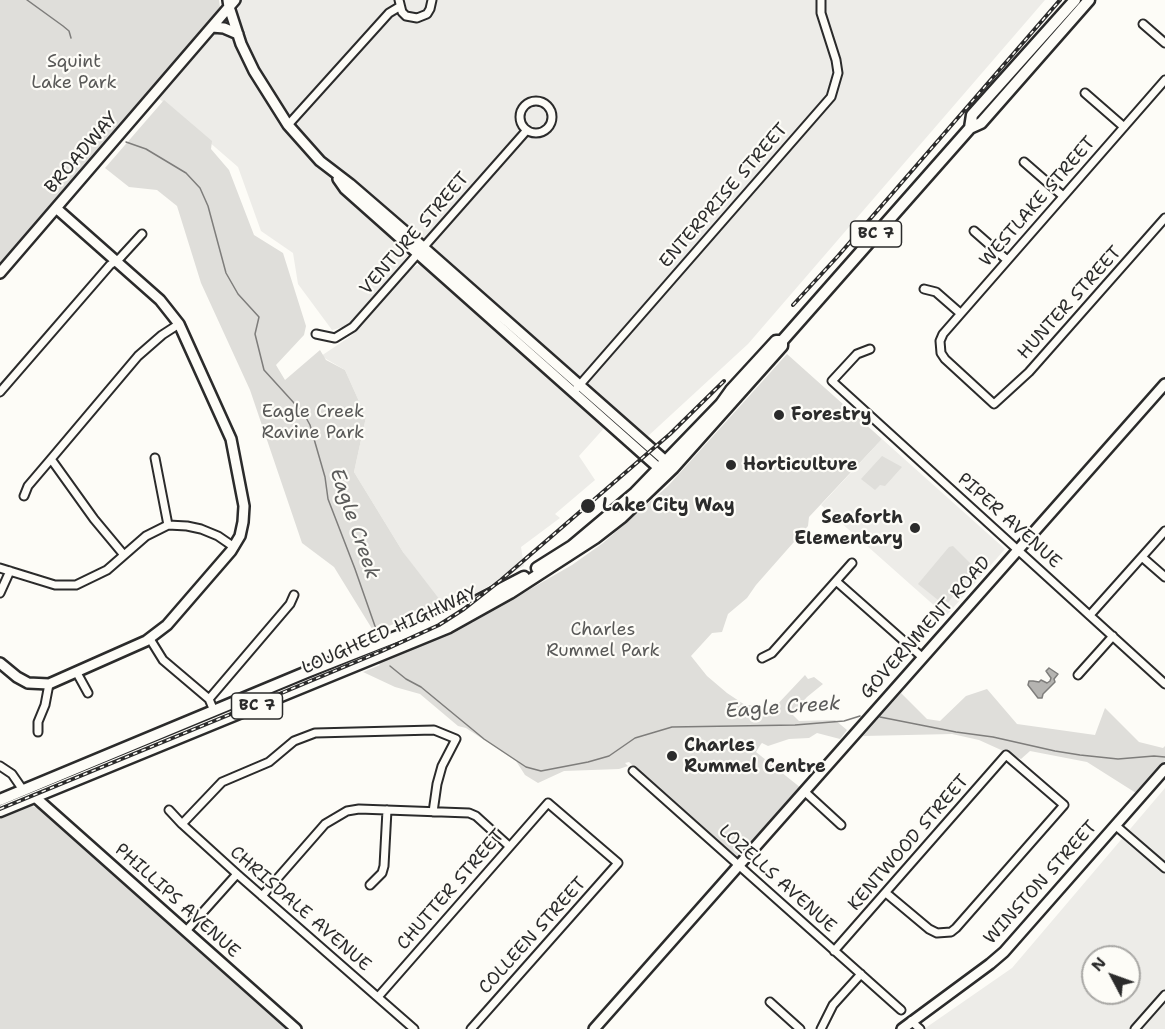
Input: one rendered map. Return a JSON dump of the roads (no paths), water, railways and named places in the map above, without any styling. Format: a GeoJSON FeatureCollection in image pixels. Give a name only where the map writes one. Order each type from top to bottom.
{"type":"FeatureCollection","features":[{"type":"Feature","properties":{"kind":"main road","name":"LOUGHEED HIGHWAY"},"geometry":{"type":"LineString","coordinates":[[970,128],[972,115],[1075,0]]}},
{"type":"Feature","properties":{"kind":"main road","name":"LOUGHEED HIGHWAY"},"geometry":{"type":"LineString","coordinates":[[0,811],[460,621],[546,572],[595,538],[622,517],[731,390],[776,341],[782,340],[970,128],[981,123],[1089,0]]}},
{"type":"Feature","properties":{"kind":"main road","name":"LOUGHEED HIGHWAY"},"geometry":{"type":"LineString","coordinates":[[0,800],[449,616],[519,580],[586,535],[635,494],[782,346],[782,340]]}},
{"type":"Feature","properties":{"kind":"street"},"geometry":{"type":"LineString","coordinates":[[288,125],[399,3],[406,16],[417,18],[427,14],[432,0]]}},
{"type":"Feature","properties":{"kind":"street","name":"ENTERPRISE STREET"},"geometry":{"type":"LineString","coordinates":[[577,388],[831,97],[838,73],[821,13],[821,0]]}},
{"type":"Feature","properties":{"kind":"street"},"geometry":{"type":"LineString","coordinates":[[1058,36],[1065,0]]}},
{"type":"Feature","properties":{"kind":"street"},"geometry":{"type":"LineString","coordinates":[[229,2],[238,34],[254,72],[288,125],[320,161],[350,184],[420,250],[665,466]]}},
{"type":"Feature","properties":{"kind":"street","name":"BROADWAY"},"geometry":{"type":"LineString","coordinates":[[0,273],[212,27],[229,2]]}},
{"type":"Feature","properties":{"kind":"street"},"geometry":{"type":"LineString","coordinates":[[1143,24],[1165,43]]}},
{"type":"Feature","properties":{"kind":"street"},"geometry":{"type":"LineString","coordinates":[[212,27],[224,28],[238,34]]}},
{"type":"Feature","properties":{"kind":"street","name":"WESTLAKE STREET"},"geometry":{"type":"LineString","coordinates":[[940,347],[943,334],[960,313],[1165,80]]}},
{"type":"Feature","properties":{"kind":"street"},"geometry":{"type":"LineString","coordinates":[[1085,93],[1124,127]]}},
{"type":"Feature","properties":{"kind":"street","name":"VENTURE STREET"},"geometry":{"type":"LineString","coordinates":[[533,102],[543,103],[550,111],[549,126],[546,130],[537,133],[527,130],[520,117],[524,107],[533,102]]}},
{"type":"Feature","properties":{"kind":"street","name":"VENTURE STREET"},"geometry":{"type":"LineString","coordinates":[[316,334],[336,338],[353,327],[527,130]]}},
{"type":"Feature","properties":{"kind":"street"},"geometry":{"type":"LineString","coordinates":[[1024,162],[1063,196]]}},
{"type":"Feature","properties":{"kind":"street"},"geometry":{"type":"LineString","coordinates":[[0,663],[28,683],[49,684],[77,674],[150,639],[172,619],[234,547],[242,531],[244,506],[231,439],[178,324],[160,300],[56,208]]}},
{"type":"Feature","properties":{"kind":"street","name":"HUNTER STREET"},"geometry":{"type":"LineString","coordinates":[[940,347],[945,359],[994,404],[1029,372],[1165,218]]}},
{"type":"Feature","properties":{"kind":"street"},"geometry":{"type":"LineString","coordinates":[[974,231],[1007,260]]}},
{"type":"Feature","properties":{"kind":"street"},"geometry":{"type":"LineString","coordinates":[[0,392],[115,260],[120,258],[142,234]]}},
{"type":"Feature","properties":{"kind":"street"},"geometry":{"type":"LineString","coordinates":[[924,289],[936,292],[960,313]]}},
{"type":"Feature","properties":{"kind":"street"},"geometry":{"type":"LineString","coordinates":[[24,496],[28,486],[138,356],[178,324]]}},
{"type":"Feature","properties":{"kind":"street","name":"PIPER AVENUE"},"geometry":{"type":"LineString","coordinates":[[870,349],[857,354],[832,381],[1165,684]]}},
{"type":"Feature","properties":{"kind":"street","name":"GOVERNMENT ROAD"},"geometry":{"type":"LineString","coordinates":[[594,1029],[1165,384]]}},
{"type":"Feature","properties":{"kind":"street"},"geometry":{"type":"LineString","coordinates":[[577,388],[665,466]]}},
{"type":"Feature","properties":{"kind":"street"},"geometry":{"type":"LineString","coordinates":[[155,458],[168,525]]}},
{"type":"Feature","properties":{"kind":"street"},"geometry":{"type":"LineString","coordinates":[[51,459],[98,524],[124,555]]}},
{"type":"Feature","properties":{"kind":"street"},"geometry":{"type":"LineString","coordinates":[[0,568],[50,584],[70,586],[81,584],[103,572],[151,533],[168,525],[201,529],[218,536],[234,547]]}},
{"type":"Feature","properties":{"kind":"street"},"geometry":{"type":"LineString","coordinates":[[1090,615],[1165,531]]}},
{"type":"Feature","properties":{"kind":"street"},"geometry":{"type":"LineString","coordinates":[[1142,557],[1165,577]]}},
{"type":"Feature","properties":{"kind":"street"},"geometry":{"type":"LineString","coordinates":[[762,658],[772,653],[852,563]]}},
{"type":"Feature","properties":{"kind":"street"},"geometry":{"type":"LineString","coordinates":[[0,592],[10,571]]}},
{"type":"Feature","properties":{"kind":"street"},"geometry":{"type":"LineString","coordinates":[[836,581],[922,657]]}},
{"type":"Feature","properties":{"kind":"street"},"geometry":{"type":"LineString","coordinates":[[208,699],[290,604],[294,595]]}},
{"type":"Feature","properties":{"kind":"street"},"geometry":{"type":"LineString","coordinates":[[1078,675],[1113,636]]}},
{"type":"Feature","properties":{"kind":"street"},"geometry":{"type":"LineString","coordinates":[[150,639],[164,660],[208,699],[214,711]]}},
{"type":"Feature","properties":{"kind":"street"},"geometry":{"type":"LineString","coordinates":[[77,674],[88,693]]}},
{"type":"Feature","properties":{"kind":"street"},"geometry":{"type":"LineString","coordinates":[[38,732],[38,722],[45,705],[49,684]]}},
{"type":"Feature","properties":{"kind":"street"},"geometry":{"type":"LineString","coordinates":[[182,824],[222,782],[269,762],[294,741],[315,733],[434,730],[456,739],[442,766],[433,812]]}},
{"type":"Feature","properties":{"kind":"street","name":"KENTWOOD STREET"},"geometry":{"type":"LineString","coordinates":[[834,951],[1006,755],[1064,805],[956,928],[943,933],[929,929],[886,893]]}},
{"type":"Feature","properties":{"kind":"street"},"geometry":{"type":"LineString","coordinates":[[0,766],[12,774],[23,790]]}},
{"type":"Feature","properties":{"kind":"street","name":"WINSTON STREET"},"geometry":{"type":"LineString","coordinates":[[902,1029],[1004,952],[1165,769]]}},
{"type":"Feature","properties":{"kind":"street","name":"LOZELLS AVENUE"},"geometry":{"type":"LineString","coordinates":[[633,771],[901,1010]]}},
{"type":"Feature","properties":{"kind":"street"},"geometry":{"type":"LineString","coordinates":[[804,791],[841,825]]}},
{"type":"Feature","properties":{"kind":"street","name":"PHILLIPS AVENUE"},"geometry":{"type":"LineString","coordinates":[[35,797],[296,1029]]}},
{"type":"Feature","properties":{"kind":"street","name":"CHUTTER STREET"},"geometry":{"type":"LineString","coordinates":[[378,997],[548,802],[618,863]]}},
{"type":"Feature","properties":{"kind":"street"},"geometry":{"type":"LineString","coordinates":[[262,896],[326,824],[347,811],[359,809],[469,813],[476,816],[510,846]]}},
{"type":"Feature","properties":{"kind":"street","name":"CHRISDALE AVENUE"},"geometry":{"type":"LineString","coordinates":[[169,810],[237,874],[414,1029]]}},
{"type":"Feature","properties":{"kind":"street"},"geometry":{"type":"LineString","coordinates":[[370,885],[382,873],[384,866],[387,810]]}},
{"type":"Feature","properties":{"kind":"street"},"geometry":{"type":"LineString","coordinates":[[1115,825],[1165,868]]}},
{"type":"Feature","properties":{"kind":"street","name":"COLLEEN STREET"},"geometry":{"type":"LineString","coordinates":[[471,1029],[618,863]]}},
{"type":"Feature","properties":{"kind":"street"},"geometry":{"type":"LineString","coordinates":[[186,931],[237,874]]}},
{"type":"Feature","properties":{"kind":"street"},"geometry":{"type":"LineString","coordinates":[[821,1029],[834,1005],[861,974]]}},
{"type":"Feature","properties":{"kind":"street"},"geometry":{"type":"LineString","coordinates":[[1136,1029],[1165,995]]}},
{"type":"Feature","properties":{"kind":"street"},"geometry":{"type":"LineString","coordinates":[[770,1002],[801,1029]]}},
{"type":"Feature","properties":{"kind":"street"},"geometry":{"type":"LineString","coordinates":[[911,1020],[920,1029]]}},
{"type":"Feature","properties":{"kind":"waterway","name":"Eagle Creek"},"geometry":{"type":"LineString","coordinates":[[27,0],[69,31],[71,38]]}},
{"type":"Feature","properties":{"kind":"waterway","name":"Eagle Creek"},"geometry":{"type":"LineString","coordinates":[[126,142],[146,149],[186,173],[200,188],[208,206],[226,273],[238,294],[259,317],[255,334],[264,370],[304,414],[310,425],[325,477],[328,499],[376,629]]}},
{"type":"Feature","properties":{"kind":"waterway","name":"Eagle Creek"},"geometry":{"type":"LineString","coordinates":[[390,666],[421,687],[484,739],[526,767],[541,771],[609,756],[635,738],[672,727],[795,725],[844,721],[860,716]]}},
{"type":"Feature","properties":{"kind":"waterway","name":"Eagle Creek"},"geometry":{"type":"LineString","coordinates":[[880,717],[1080,755],[1118,759],[1165,757]]}},
{"type":"Feature","properties":{"kind":"railway"},"geometry":{"type":"LineString","coordinates":[[793,305],[1060,0]]}},
{"type":"Feature","properties":{"kind":"railway"},"geometry":{"type":"LineString","coordinates":[[0,809],[382,651],[439,625],[501,580],[670,434],[724,381]]}},
{"type":"Feature","properties":{"kind":"place","name":"Forestry"},"geometry":{"type":"Point","coordinates":[779,415]}},
{"type":"Feature","properties":{"kind":"place","name":"Horticulture"},"geometry":{"type":"Point","coordinates":[731,465]}},
{"type":"Feature","properties":{"kind":"place","name":"Lake City Way"},"geometry":{"type":"Point","coordinates":[588,506]}},
{"type":"Feature","properties":{"kind":"place","name":"Seaforth Elementary"},"geometry":{"type":"Point","coordinates":[915,528]}},
{"type":"Feature","properties":{"kind":"place","name":"Charles Rummel Centre"},"geometry":{"type":"Point","coordinates":[672,756]}},
{"type":"Feature","properties":{"kind":"park label","name":"Squint Lake Park"},"geometry":{"type":"Point","coordinates":[74,72]}},
{"type":"Feature","properties":{"kind":"park label","name":"Eagle Creek Ravine Park"},"geometry":{"type":"Point","coordinates":[313,422]}},
{"type":"Feature","properties":{"kind":"park label","name":"Charles Rummel Park"},"geometry":{"type":"Point","coordinates":[603,640]}}]}
